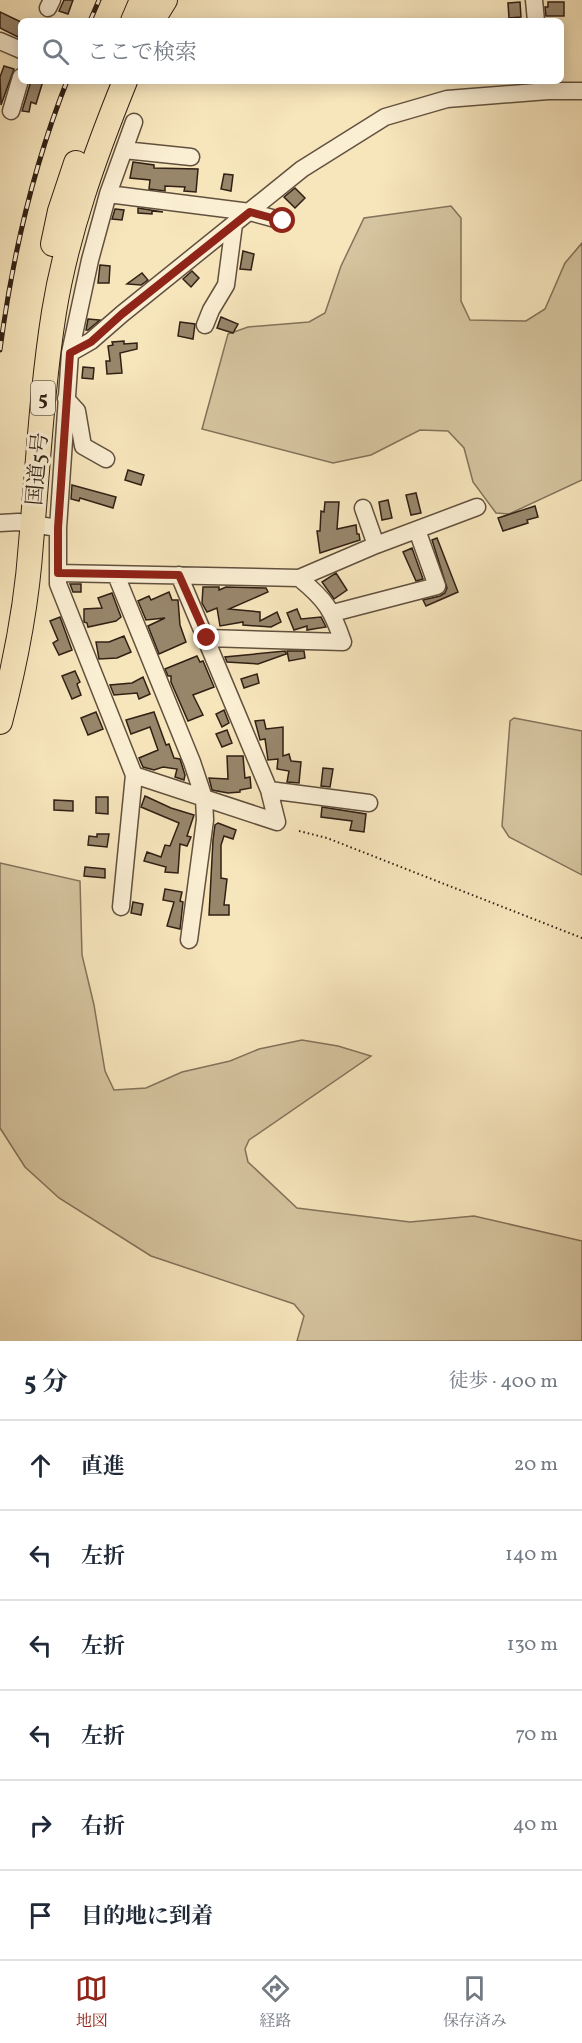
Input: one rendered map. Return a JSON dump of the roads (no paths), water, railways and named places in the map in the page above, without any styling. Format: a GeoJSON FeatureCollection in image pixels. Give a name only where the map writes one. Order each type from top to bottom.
{"type":"FeatureCollection","features":[{"type":"Feature","properties":{"kind":"highway"},"geometry":{"type":"LineString","coordinates":[[134,18],[142,0]]}},
{"type":"Feature","properties":{"kind":"highway"},"geometry":{"type":"LineString","coordinates":[[154,18],[165,0]]}},
{"type":"Feature","properties":{"kind":"highway","name":"国道5号"},"geometry":{"type":"LineString","coordinates":[[0,645],[17,523],[30,376],[40,305],[60,211],[83,141],[107,84]]}},
{"type":"Feature","properties":{"kind":"highway","name":"国道5号"},"geometry":{"type":"LineString","coordinates":[[0,722],[8,693],[21,620],[17,523],[45,378],[54,309],[76,218],[98,148],[124,84]]}},
{"type":"Feature","properties":{"kind":"street"},"geometry":{"type":"LineString","coordinates":[[534,0],[536,18]]}},
{"type":"Feature","properties":{"kind":"street"},"geometry":{"type":"LineString","coordinates":[[0,41],[18,49]]}},
{"type":"Feature","properties":{"kind":"street"},"geometry":{"type":"LineString","coordinates":[[11,111],[19,84]]}},
{"type":"Feature","properties":{"kind":"street"},"geometry":{"type":"LineString","coordinates":[[70,353],[91,342],[302,169],[385,117],[447,99],[546,86],[582,91]]}},
{"type":"Feature","properties":{"kind":"street"},"geometry":{"type":"LineString","coordinates":[[121,907],[134,775],[58,584],[58,528],[70,353],[90,260],[108,194],[134,122]]}},
{"type":"Feature","properties":{"kind":"street"},"geometry":{"type":"LineString","coordinates":[[124,150],[191,157]]}},
{"type":"Feature","properties":{"kind":"street"},"geometry":{"type":"LineString","coordinates":[[108,194],[250,212],[283,221]]}},
{"type":"Feature","properties":{"kind":"street"},"geometry":{"type":"LineString","coordinates":[[205,325],[226,285],[234,225]]}},
{"type":"Feature","properties":{"kind":"street"},"geometry":{"type":"LineString","coordinates":[[66,399],[77,411],[83,446],[106,459]]}},
{"type":"Feature","properties":{"kind":"street"},"geometry":{"type":"LineString","coordinates":[[58,573],[299,578],[376,545],[477,507]]}},
{"type":"Feature","properties":{"kind":"street"},"geometry":{"type":"LineString","coordinates":[[363,508],[376,545]]}},
{"type":"Feature","properties":{"kind":"street"},"geometry":{"type":"LineString","coordinates":[[17,523],[58,528]]}},
{"type":"Feature","properties":{"kind":"street"},"geometry":{"type":"LineString","coordinates":[[333,613],[436,586],[417,530]]}},
{"type":"Feature","properties":{"kind":"street"},"geometry":{"type":"LineString","coordinates":[[116,575],[192,762],[204,798],[205,820],[189,940]]}},
{"type":"Feature","properties":{"kind":"street"},"geometry":{"type":"LineString","coordinates":[[134,775],[277,822],[269,790],[179,575]]}},
{"type":"Feature","properties":{"kind":"street"},"geometry":{"type":"LineString","coordinates":[[207,638],[343,642],[333,613],[316,592],[299,578]]}},
{"type":"Feature","properties":{"kind":"street"},"geometry":{"type":"LineString","coordinates":[[269,790],[369,803]]}},
{"type":"Feature","properties":{"kind":"railway"},"geometry":{"type":"LineString","coordinates":[[91,18],[99,0]]}},
{"type":"Feature","properties":{"kind":"railway"},"geometry":{"type":"LineString","coordinates":[[0,350],[25,213],[44,146],[66,84]]}}]}
